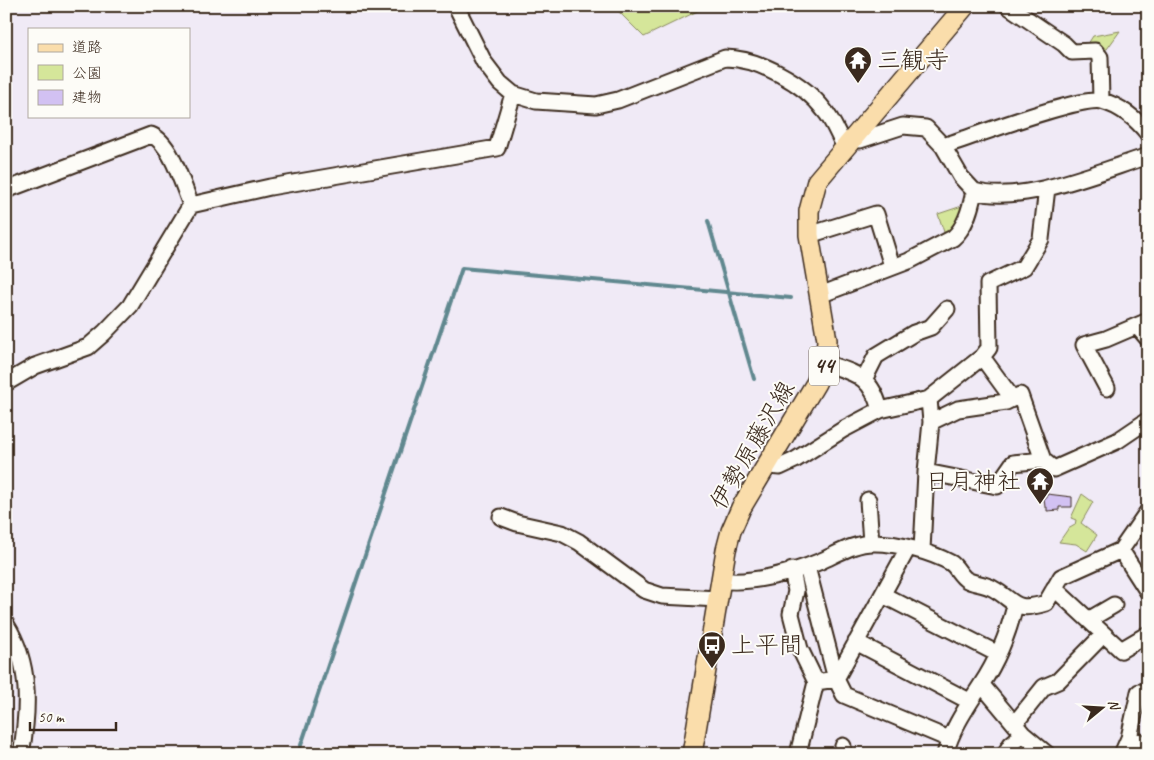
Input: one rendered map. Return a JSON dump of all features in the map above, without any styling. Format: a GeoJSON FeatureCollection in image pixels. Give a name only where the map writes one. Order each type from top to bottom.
{"type":"FeatureCollection","features":[{"type":"Feature","properties":{"kind":"main road","name":"伊勢原藤沢線"},"geometry":{"type":"LineString","coordinates":[[692,754],[720,590],[735,519],[816,383],[825,363],[827,340],[809,235],[809,211],[817,181],[965,6]]}},
{"type":"Feature","properties":{"kind":"street"},"geometry":{"type":"LineString","coordinates":[[456,6],[484,62],[513,94],[536,101],[596,104],[618,100],[725,58],[742,58],[807,90],[849,142],[903,126],[913,125],[926,128],[943,146],[961,177],[974,191],[985,194],[1014,194],[1047,188],[1148,156]]}},
{"type":"Feature","properties":{"kind":"street"},"geometry":{"type":"LineString","coordinates":[[1008,6],[1064,44],[1072,52],[1095,51],[1100,57],[1101,101]]}},
{"type":"Feature","properties":{"kind":"street"},"geometry":{"type":"LineString","coordinates":[[6,383],[34,366],[88,346],[104,333],[130,306],[191,205],[270,187],[497,148],[513,94]]}},
{"type":"Feature","properties":{"kind":"street"},"geometry":{"type":"LineString","coordinates":[[943,146],[1043,112],[1090,100],[1101,101],[1119,108],[1141,124],[1148,134]]}},
{"type":"Feature","properties":{"kind":"street"},"geometry":{"type":"LineString","coordinates":[[6,190],[151,135],[158,138],[172,159],[191,205]]}},
{"type":"Feature","properties":{"kind":"street"},"geometry":{"type":"LineString","coordinates":[[768,466],[780,467],[795,460],[844,429],[880,410],[929,399],[982,357],[989,348],[988,284],[1024,267],[1042,239],[1047,188]]}},
{"type":"Feature","properties":{"kind":"street"},"geometry":{"type":"LineString","coordinates":[[820,295],[909,261],[960,233],[972,205],[974,191]]}},
{"type":"Feature","properties":{"kind":"street"},"geometry":{"type":"LineString","coordinates":[[809,235],[876,214],[892,266]]}},
{"type":"Feature","properties":{"kind":"street"},"geometry":{"type":"LineString","coordinates":[[865,378],[876,356],[914,333],[930,327],[941,310]]}},
{"type":"Feature","properties":{"kind":"street"},"geometry":{"type":"LineString","coordinates":[[1107,388],[1084,345],[1143,324],[1148,339]]}},
{"type":"Feature","properties":{"kind":"street"},"geometry":{"type":"LineString","coordinates":[[982,357],[1012,398]]}},
{"type":"Feature","properties":{"kind":"street"},"geometry":{"type":"LineString","coordinates":[[825,363],[865,378],[877,396],[880,410]]}},
{"type":"Feature","properties":{"kind":"street"},"geometry":{"type":"LineString","coordinates":[[932,422],[958,409],[1006,402],[1020,395],[1043,460],[1054,469],[1117,441],[1148,420]]}},
{"type":"Feature","properties":{"kind":"street"},"geometry":{"type":"LineString","coordinates":[[836,679],[883,595],[915,549],[932,422],[929,399]]}},
{"type":"Feature","properties":{"kind":"street"},"geometry":{"type":"LineString","coordinates":[[926,472],[997,486],[1013,463],[1043,460]]}},
{"type":"Feature","properties":{"kind":"street"},"geometry":{"type":"LineString","coordinates":[[868,500],[871,543]]}},
{"type":"Feature","properties":{"kind":"street"},"geometry":{"type":"LineString","coordinates":[[501,517],[517,523],[562,533],[579,542],[644,590],[662,596],[720,590],[807,566],[860,545],[871,543],[915,549],[953,564],[967,580],[978,582],[994,589],[1015,606],[1034,607],[1046,603],[1061,577],[1121,550],[1148,511]]}},
{"type":"Feature","properties":{"kind":"street"},"geometry":{"type":"LineString","coordinates":[[1121,550],[1148,592]]}},
{"type":"Feature","properties":{"kind":"street"},"geometry":{"type":"LineString","coordinates":[[807,566],[836,679],[844,695],[947,746],[969,701],[982,685],[1009,632],[1015,606]]}},
{"type":"Feature","properties":{"kind":"street"},"geometry":{"type":"LineString","coordinates":[[792,570],[796,591],[791,614],[800,649],[816,682],[798,754]]}},
{"type":"Feature","properties":{"kind":"street"},"geometry":{"type":"LineString","coordinates":[[1054,588],[1090,619],[1098,644]]}},
{"type":"Feature","properties":{"kind":"street"},"geometry":{"type":"LineString","coordinates":[[883,595],[998,654]]}},
{"type":"Feature","properties":{"kind":"street"},"geometry":{"type":"LineString","coordinates":[[1090,619],[1114,605]]}},
{"type":"Feature","properties":{"kind":"street"},"geometry":{"type":"LineString","coordinates":[[6,624],[13,635],[25,671],[27,700],[21,754]]}},
{"type":"Feature","properties":{"kind":"street"},"geometry":{"type":"LineString","coordinates":[[1098,644],[1121,650],[1148,634]]}},
{"type":"Feature","properties":{"kind":"street"},"geometry":{"type":"LineString","coordinates":[[856,642],[969,701]]}},
{"type":"Feature","properties":{"kind":"street"},"geometry":{"type":"LineString","coordinates":[[1005,754],[1044,687],[1066,678],[1098,644]]}},
{"type":"Feature","properties":{"kind":"street"},"geometry":{"type":"LineString","coordinates":[[816,682],[836,679]]}},
{"type":"Feature","properties":{"kind":"street"},"geometry":{"type":"LineString","coordinates":[[982,685],[1020,728],[1047,754]]}},
{"type":"Feature","properties":{"kind":"street"},"geometry":{"type":"LineString","coordinates":[[1122,754],[1129,738],[1139,692],[1148,694]]}},
{"type":"Feature","properties":{"kind":"street"},"geometry":{"type":"LineString","coordinates":[[1129,738],[1148,745]]}},
{"type":"Feature","properties":{"kind":"green space"},"geometry":{"type":"Polygon","coordinates":[[[613,6],[708,6],[644,37],[613,6]]]}},
{"type":"Feature","properties":{"kind":"green space"},"geometry":{"type":"Polygon","coordinates":[[[1120,31],[1107,49],[1101,50],[1086,47],[1093,36],[1120,31]]]}},
{"type":"Feature","properties":{"kind":"green space"},"geometry":{"type":"Polygon","coordinates":[[[965,205],[968,208],[946,238],[938,214],[965,205]]]}},
{"type":"Feature","properties":{"kind":"green space"},"geometry":{"type":"Polygon","coordinates":[[[1082,494],[1093,502],[1081,523],[1097,535],[1087,551],[1076,544],[1059,542],[1068,529],[1075,525],[1076,520],[1071,518],[1082,494]]]}},
{"type":"Feature","properties":{"kind":"building"},"geometry":{"type":"Polygon","coordinates":[[[1031,475],[1043,475],[1044,487],[1031,488],[1031,475]]]}},
{"type":"Feature","properties":{"kind":"building"},"geometry":{"type":"Polygon","coordinates":[[[1047,494],[1072,497],[1072,507],[1059,507],[1059,510],[1047,511],[1044,498],[1047,498],[1047,494]]]}},
{"type":"Feature","properties":{"kind":"waterway"},"geometry":{"type":"LineString","coordinates":[[708,221],[754,379]]}},
{"type":"Feature","properties":{"kind":"waterway"},"geometry":{"type":"LineString","coordinates":[[298,754],[462,268],[791,298]]}},
{"type":"Feature","properties":{"kind":"place","name":"三観寺"},"geometry":{"type":"Point","coordinates":[858,84]}},
{"type":"Feature","properties":{"kind":"place","name":"日月神社"},"geometry":{"type":"Point","coordinates":[1040,505]}},
{"type":"Feature","properties":{"kind":"place","name":"上平間"},"geometry":{"type":"Point","coordinates":[712,669]}}]}
